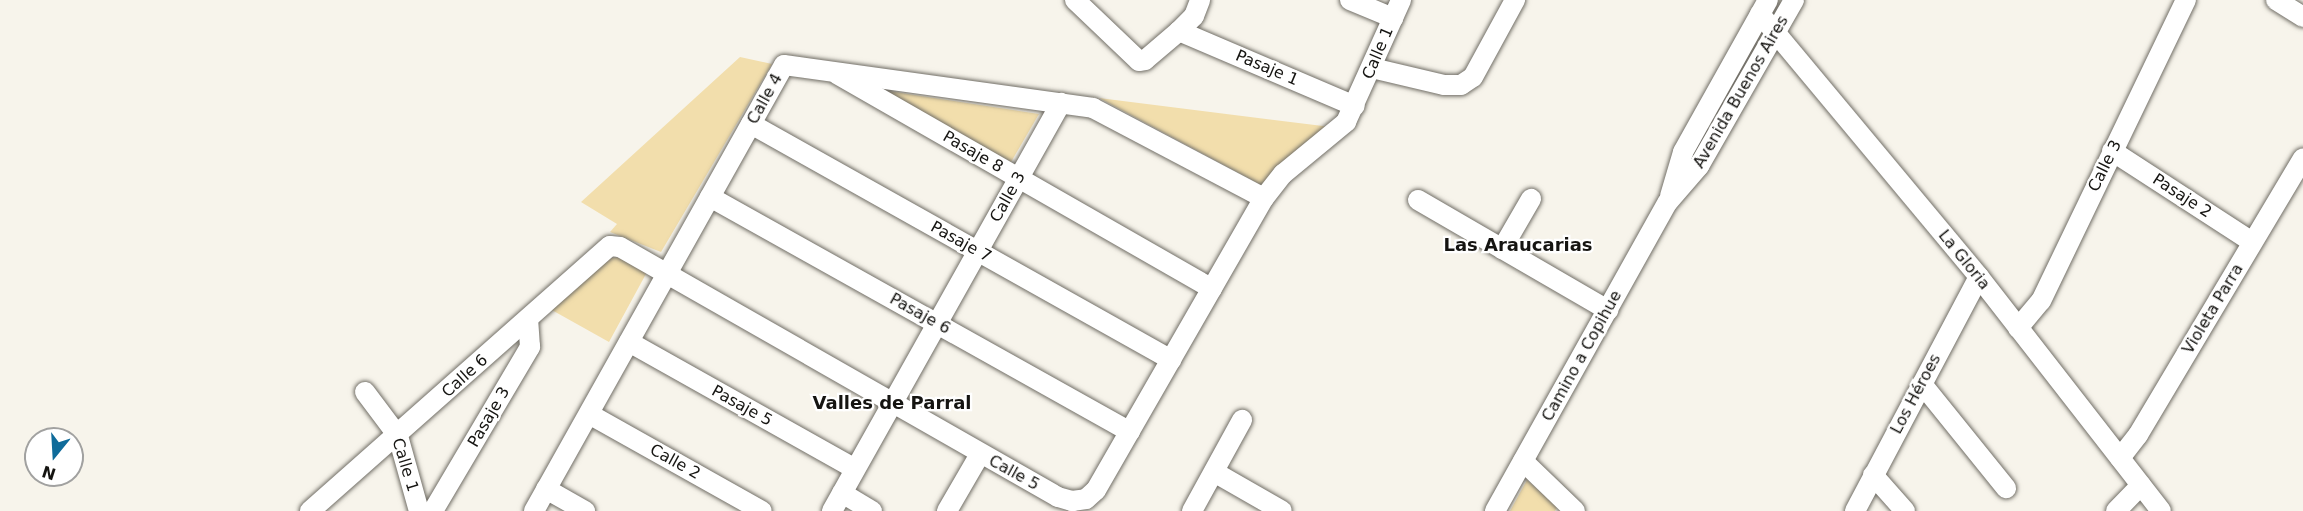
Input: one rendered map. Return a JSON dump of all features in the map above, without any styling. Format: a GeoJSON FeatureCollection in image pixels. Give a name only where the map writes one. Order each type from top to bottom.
{"type":"FeatureCollection","features":[{"type":"Feature","properties":{"kind":"street"},"geometry":{"type":"LineString","coordinates":[[1075,0],[1139,61],[1145,60],[1179,31],[1194,16],[1200,0]]}},
{"type":"Feature","properties":{"kind":"street"},"geometry":{"type":"LineString","coordinates":[[1350,0],[1393,18]]}},
{"type":"Feature","properties":{"kind":"street","name":"Calle 1"},"geometry":{"type":"LineString","coordinates":[[1355,106],[1401,0]]}},
{"type":"Feature","properties":{"kind":"street"},"geometry":{"type":"LineString","coordinates":[[1372,68],[1444,85],[1461,85],[1473,77],[1515,0]]}},
{"type":"Feature","properties":{"kind":"street","name":"Avenida Buenos Aires"},"geometry":{"type":"LineString","coordinates":[[1668,202],[1699,166],[1794,0]]}},
{"type":"Feature","properties":{"kind":"street","name":"Calle 3"},"geometry":{"type":"LineString","coordinates":[[2019,328],[2041,301],[2186,0]]}},
{"type":"Feature","properties":{"kind":"street"},"geometry":{"type":"LineString","coordinates":[[2276,0],[2303,16]]}},
{"type":"Feature","properties":{"kind":"street","name":"Avenida Buenos Aires"},"geometry":{"type":"LineString","coordinates":[[1668,202],[1683,152],[1764,7]]}},
{"type":"Feature","properties":{"kind":"street","name":"La Gloria"},"geometry":{"type":"LineString","coordinates":[[1764,7],[1776,33],[1979,277],[2161,511]]}},
{"type":"Feature","properties":{"kind":"street","name":"Pasaje 1"},"geometry":{"type":"LineString","coordinates":[[1179,31],[1355,106]]}},
{"type":"Feature","properties":{"kind":"street","name":"Calle 4"},"geometry":{"type":"LineString","coordinates":[[534,511],[783,65],[827,69],[1061,103],[1110,114],[1264,198]]}},
{"type":"Feature","properties":{"kind":"street","name":"Pasaje 8"},"geometry":{"type":"LineString","coordinates":[[827,69],[1212,289]]}},
{"type":"Feature","properties":{"kind":"street","name":"Calle 3"},"geometry":{"type":"LineString","coordinates":[[832,511],[1061,103]]}},
{"type":"Feature","properties":{"kind":"street","name":"Calle 5"},"geometry":{"type":"LineString","coordinates":[[620,248],[1058,497],[1079,501],[1096,490],[1264,198],[1292,166],[1334,136],[1355,106]]}},
{"type":"Feature","properties":{"kind":"street","name":"Pasaje 7"},"geometry":{"type":"LineString","coordinates":[[751,124],[1171,360]]}},
{"type":"Feature","properties":{"kind":"street","name":"Pasaje 2"},"geometry":{"type":"LineString","coordinates":[[2112,151],[2252,242]]}},
{"type":"Feature","properties":{"kind":"street","name":"Violeta Parra"},"geometry":{"type":"LineString","coordinates":[[2120,458],[2138,435],[2303,158]]}},
{"type":"Feature","properties":{"kind":"street","name":"Pasaje 6"},"geometry":{"type":"LineString","coordinates":[[710,197],[1130,432]]}},
{"type":"Feature","properties":{"kind":"street"},"geometry":{"type":"LineString","coordinates":[[1502,249],[1531,199]]}},
{"type":"Feature","properties":{"kind":"street"},"geometry":{"type":"LineString","coordinates":[[1418,200],[1608,310]]}},
{"type":"Feature","properties":{"kind":"street","name":"Camino a Copihue"},"geometry":{"type":"LineString","coordinates":[[1495,511],[1668,202]]}},
{"type":"Feature","properties":{"kind":"street","name":"Calle 6"},"geometry":{"type":"LineString","coordinates":[[310,511],[398,436],[610,246],[620,248]]}},
{"type":"Feature","properties":{"kind":"street","name":"Los Héroes"},"geometry":{"type":"LineString","coordinates":[[1855,511],[1979,277]]}},
{"type":"Feature","properties":{"kind":"street","name":"Pasaje 3"},"geometry":{"type":"LineString","coordinates":[[433,511],[530,347],[528,320]]}},
{"type":"Feature","properties":{"kind":"street","name":"Pasaje 5"},"geometry":{"type":"LineString","coordinates":[[629,342],[855,469]]}},
{"type":"Feature","properties":{"kind":"street"},"geometry":{"type":"LineString","coordinates":[[1922,384],[2006,488]]}},
{"type":"Feature","properties":{"kind":"street","name":"Calle 1"},"geometry":{"type":"LineString","coordinates":[[365,392],[398,436],[419,511]]}},
{"type":"Feature","properties":{"kind":"street","name":"Calle 2"},"geometry":{"type":"LineString","coordinates":[[589,414],[762,511]]}},
{"type":"Feature","properties":{"kind":"street"},"geometry":{"type":"LineString","coordinates":[[1192,511],[1242,420]]}},
{"type":"Feature","properties":{"kind":"street"},"geometry":{"type":"LineString","coordinates":[[947,511],[980,453]]}},
{"type":"Feature","properties":{"kind":"street"},"geometry":{"type":"LineString","coordinates":[[1523,461],[1574,511]]}},
{"type":"Feature","properties":{"kind":"street"},"geometry":{"type":"LineString","coordinates":[[1214,472],[1282,511]]}},
{"type":"Feature","properties":{"kind":"street"},"geometry":{"type":"LineString","coordinates":[[1873,475],[1905,511]]}},
{"type":"Feature","properties":{"kind":"street"},"geometry":{"type":"LineString","coordinates":[[2116,511],[2141,486]]}},
{"type":"Feature","properties":{"kind":"street"},"geometry":{"type":"LineString","coordinates":[[546,489],[585,511]]}},
{"type":"Feature","properties":{"kind":"street"},"geometry":{"type":"LineString","coordinates":[[842,493],[872,511]]}},
{"type":"Feature","properties":{"kind":"shaded area"},"geometry":{"type":"Polygon","coordinates":[[[740,57],[772,64],[661,252],[610,232],[617,224],[581,202],[740,57]]]}},
{"type":"Feature","properties":{"kind":"shaded area"},"geometry":{"type":"Polygon","coordinates":[[[882,90],[1039,114],[1011,162],[882,90]]]}},
{"type":"Feature","properties":{"kind":"shaded area"},"geometry":{"type":"Polygon","coordinates":[[[1099,98],[1331,127],[1263,186],[1099,98]]]}},
{"type":"Feature","properties":{"kind":"shaded area"},"geometry":{"type":"Polygon","coordinates":[[[622,257],[647,272],[609,342],[550,309],[611,258],[622,257]]]}},
{"type":"Feature","properties":{"kind":"shaded area"},"geometry":{"type":"Polygon","coordinates":[[[1527,480],[1557,507],[1555,511],[1510,511],[1527,480]]]}},
{"type":"Feature","properties":{"kind":"district","name":"Las Araucarias"},"geometry":{"type":"Point","coordinates":[1518,245]}},
{"type":"Feature","properties":{"kind":"district","name":"Valles de Parral"},"geometry":{"type":"Point","coordinates":[892,403]}}]}
